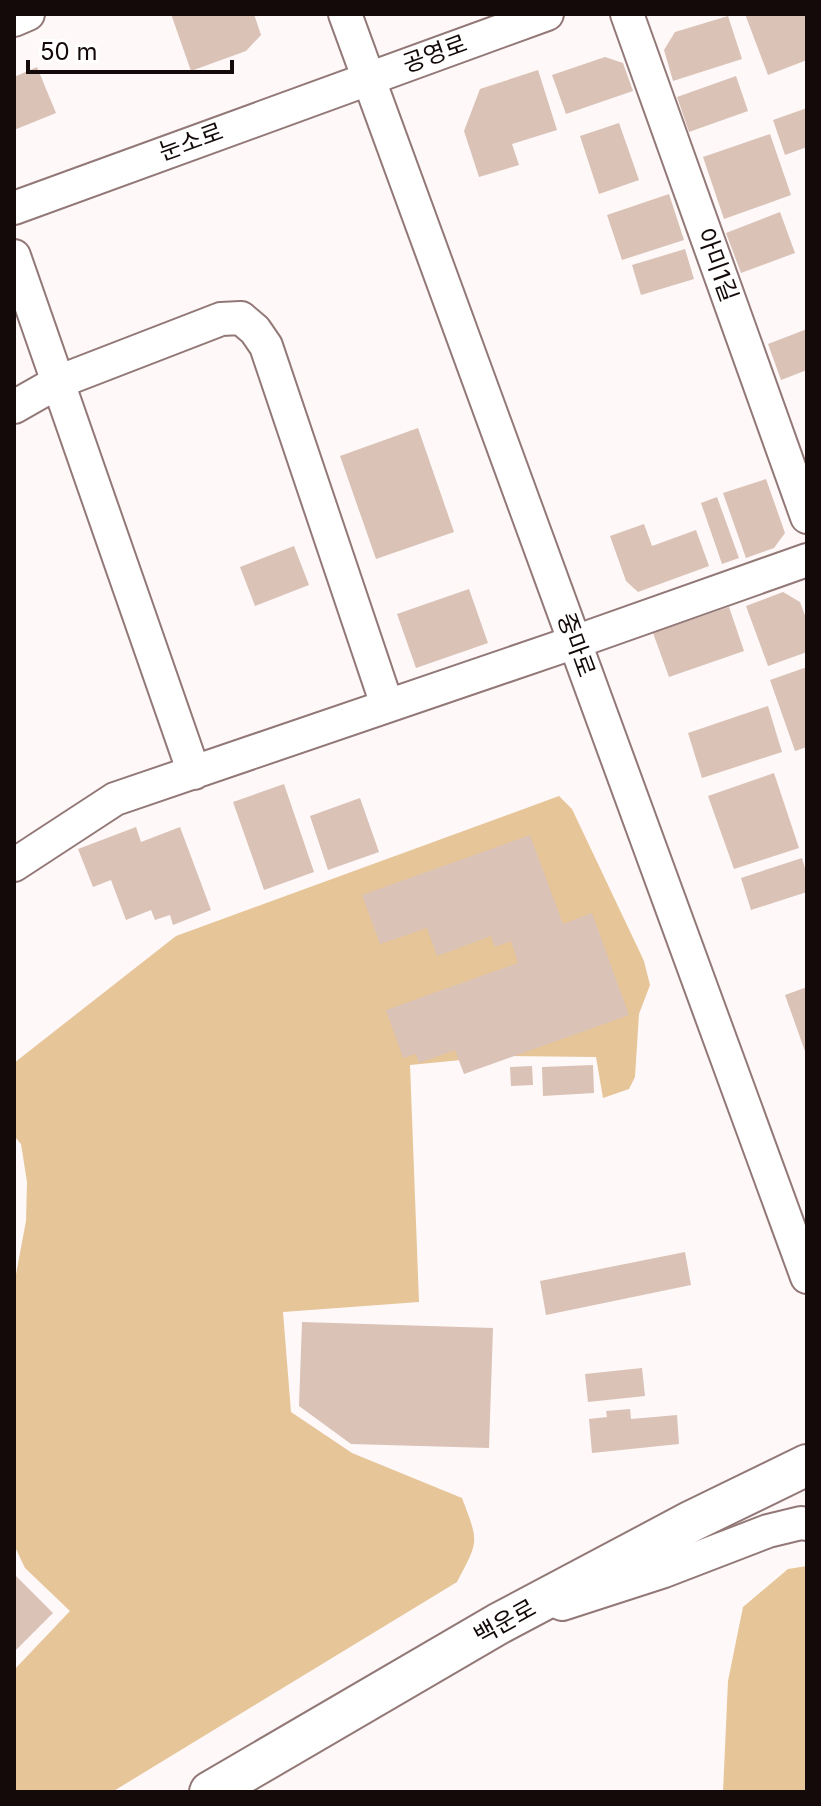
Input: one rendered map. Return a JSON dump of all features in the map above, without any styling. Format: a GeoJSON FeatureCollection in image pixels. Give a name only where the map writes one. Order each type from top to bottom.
{"type":"FeatureCollection","features":[{"type":"Feature","properties":{"kind":"main road","name":"백운로"},"geometry":{"type":"LineString","coordinates":[[210,1792],[498,1624],[692,1521],[807,1465]]}},
{"type":"Feature","properties":{"kind":"street"},"geometry":{"type":"LineString","coordinates":[[14,20],[28,14]]}},
{"type":"Feature","properties":{"kind":"street","name":"중마로"},"geometry":{"type":"LineString","coordinates":[[345,14],[804,1258]]}},
{"type":"Feature","properties":{"kind":"street","name":"공영로"},"geometry":{"type":"LineString","coordinates":[[368,78],[547,14]]}},
{"type":"Feature","properties":{"kind":"street","name":"아미1길"},"geometry":{"type":"LineString","coordinates":[[627,14],[807,517]]}},
{"type":"Feature","properties":{"kind":"street","name":"눈소로"},"geometry":{"type":"LineString","coordinates":[[14,208],[368,78]]}},
{"type":"Feature","properties":{"kind":"street"},"geometry":{"type":"LineString","coordinates":[[14,256],[194,773]]}},
{"type":"Feature","properties":{"kind":"street"},"geometry":{"type":"LineString","coordinates":[[14,407],[58,382],[221,319],[241,318],[255,330],[266,346],[387,705]]}},
{"type":"Feature","properties":{"kind":"street"},"geometry":{"type":"LineString","coordinates":[[14,865],[115,799],[807,560]]}},
{"type":"Feature","properties":{"kind":"street"},"geometry":{"type":"LineString","coordinates":[[498,1624],[664,1571],[768,1531],[807,1524]]}},
{"type":"Feature","properties":{"kind":"shaded area"},"geometry":{"type":"Polygon","coordinates":[[[559,796],[572,809],[644,961],[650,985],[639,1014],[635,1077],[629,1089],[603,1098],[596,1057],[502,1056],[410,1065],[419,1302],[283,1312],[291,1412],[352,1453],[462,1498],[474,1541],[457,1582],[112,1792],[14,1792],[14,1670],[70,1611],[25,1568],[14,1545],[14,1285],[26,1221],[27,1182],[21,1144],[14,1136],[14,1063],[176,936],[559,796]]]}},
{"type":"Feature","properties":{"kind":"shaded area"},"geometry":{"type":"Polygon","coordinates":[[[807,1566],[807,1792],[723,1792],[728,1681],[743,1607],[788,1569],[807,1566]]]}},
{"type":"Feature","properties":{"kind":"building"},"geometry":{"type":"Polygon","coordinates":[[[171,14],[254,14],[261,35],[246,51],[191,71],[171,14]]]}},
{"type":"Feature","properties":{"kind":"building"},"geometry":{"type":"Polygon","coordinates":[[[745,14],[807,14],[807,60],[768,75],[745,14]]]}},
{"type":"Feature","properties":{"kind":"building"},"geometry":{"type":"Polygon","coordinates":[[[728,16],[742,59],[673,81],[664,50],[675,32],[728,16]]]}},
{"type":"Feature","properties":{"kind":"building"},"geometry":{"type":"Polygon","coordinates":[[[605,57],[623,63],[633,91],[566,114],[552,75],[605,57]]]}},
{"type":"Feature","properties":{"kind":"building"},"geometry":{"type":"Polygon","coordinates":[[[37,67],[56,113],[14,130],[14,77],[37,67]]]}},
{"type":"Feature","properties":{"kind":"building"},"geometry":{"type":"Polygon","coordinates":[[[538,70],[557,130],[512,144],[519,165],[479,177],[464,131],[480,89],[538,70]]]}},
{"type":"Feature","properties":{"kind":"building"},"geometry":{"type":"Polygon","coordinates":[[[736,76],[748,111],[689,132],[677,97],[736,76]]]}},
{"type":"Feature","properties":{"kind":"building"},"geometry":{"type":"Polygon","coordinates":[[[807,108],[807,147],[785,155],[773,120],[807,108]]]}},
{"type":"Feature","properties":{"kind":"building"},"geometry":{"type":"Polygon","coordinates":[[[619,123],[639,180],[599,194],[580,136],[619,123]]]}},
{"type":"Feature","properties":{"kind":"building"},"geometry":{"type":"Polygon","coordinates":[[[770,134],[791,195],[724,219],[703,157],[770,134]]]}},
{"type":"Feature","properties":{"kind":"building"},"geometry":{"type":"Polygon","coordinates":[[[669,194],[684,240],[622,260],[607,215],[669,194]]]}},
{"type":"Feature","properties":{"kind":"building"},"geometry":{"type":"Polygon","coordinates":[[[780,212],[795,253],[741,273],[726,233],[780,212]]]}},
{"type":"Feature","properties":{"kind":"building"},"geometry":{"type":"Polygon","coordinates":[[[685,249],[694,279],[641,295],[632,265],[685,249]]]}},
{"type":"Feature","properties":{"kind":"building"},"geometry":{"type":"Polygon","coordinates":[[[807,329],[807,370],[781,380],[768,344],[807,329]]]}},
{"type":"Feature","properties":{"kind":"building"},"geometry":{"type":"Polygon","coordinates":[[[418,428],[454,532],[376,559],[340,456],[418,428]]]}},
{"type":"Feature","properties":{"kind":"building"},"geometry":{"type":"Polygon","coordinates":[[[766,479],[785,533],[774,548],[746,558],[723,493],[766,479]]]}},
{"type":"Feature","properties":{"kind":"building"},"geometry":{"type":"Polygon","coordinates":[[[717,497],[739,558],[722,564],[701,503],[717,497]]]}},
{"type":"Feature","properties":{"kind":"building"},"geometry":{"type":"Polygon","coordinates":[[[644,524],[652,546],[696,530],[709,566],[638,592],[626,581],[610,536],[644,524]]]}},
{"type":"Feature","properties":{"kind":"building"},"geometry":{"type":"Polygon","coordinates":[[[294,546],[309,585],[255,606],[240,567],[294,546]]]}},
{"type":"Feature","properties":{"kind":"building"},"geometry":{"type":"Polygon","coordinates":[[[469,589],[488,643],[416,668],[397,614],[469,589]]]}},
{"type":"Feature","properties":{"kind":"building"},"geometry":{"type":"Polygon","coordinates":[[[783,592],[800,602],[807,621],[807,652],[768,666],[746,606],[783,592]]]}},
{"type":"Feature","properties":{"kind":"building"},"geometry":{"type":"Polygon","coordinates":[[[729,607],[744,651],[669,677],[653,633],[729,607]]]}},
{"type":"Feature","properties":{"kind":"building"},"geometry":{"type":"Polygon","coordinates":[[[807,667],[807,747],[795,751],[770,680],[807,667]]]}},
{"type":"Feature","properties":{"kind":"building"},"geometry":{"type":"Polygon","coordinates":[[[768,706],[782,752],[702,778],[688,733],[768,706]]]}},
{"type":"Feature","properties":{"kind":"building"},"geometry":{"type":"Polygon","coordinates":[[[774,773],[799,848],[734,869],[708,796],[774,773]]]}},
{"type":"Feature","properties":{"kind":"building"},"geometry":{"type":"Polygon","coordinates":[[[284,784],[314,872],[264,890],[233,802],[284,784]]]}},
{"type":"Feature","properties":{"kind":"building"},"geometry":{"type":"Polygon","coordinates":[[[360,798],[379,852],[328,870],[310,816],[360,798]]]}},
{"type":"Feature","properties":{"kind":"building"},"geometry":{"type":"Polygon","coordinates":[[[136,827],[141,842],[180,827],[211,910],[173,925],[170,915],[155,920],[151,910],[126,920],[111,880],[93,887],[78,849],[136,827]]]}},
{"type":"Feature","properties":{"kind":"building"},"geometry":{"type":"Polygon","coordinates":[[[530,835],[563,924],[592,913],[629,1015],[464,1074],[455,1050],[419,1063],[416,1054],[403,1058],[386,1010],[518,963],[511,941],[495,947],[491,936],[437,956],[427,928],[380,944],[362,895],[530,835]]]}},
{"type":"Feature","properties":{"kind":"building"},"geometry":{"type":"Polygon","coordinates":[[[802,858],[807,875],[807,892],[751,910],[741,878],[802,858]]]}},
{"type":"Feature","properties":{"kind":"building"},"geometry":{"type":"Polygon","coordinates":[[[807,987],[807,1057],[785,995],[807,987]]]}},
{"type":"Feature","properties":{"kind":"building"},"geometry":{"type":"Polygon","coordinates":[[[593,1065],[594,1093],[543,1096],[542,1067],[593,1065]]]}},
{"type":"Feature","properties":{"kind":"building"},"geometry":{"type":"Polygon","coordinates":[[[532,1066],[533,1085],[511,1086],[510,1067],[532,1066]]]}},
{"type":"Feature","properties":{"kind":"building"},"geometry":{"type":"Polygon","coordinates":[[[685,1252],[691,1285],[546,1315],[540,1281],[685,1252]]]}},
{"type":"Feature","properties":{"kind":"building"},"geometry":{"type":"Polygon","coordinates":[[[302,1322],[493,1328],[489,1448],[351,1444],[299,1406],[302,1322]]]}},
{"type":"Feature","properties":{"kind":"building"},"geometry":{"type":"Polygon","coordinates":[[[642,1368],[645,1396],[588,1402],[585,1374],[642,1368]]]}},
{"type":"Feature","properties":{"kind":"building"},"geometry":{"type":"Polygon","coordinates":[[[630,1409],[631,1419],[677,1415],[679,1444],[592,1453],[589,1419],[607,1417],[606,1411],[630,1409]]]}},
{"type":"Feature","properties":{"kind":"building"},"geometry":{"type":"Polygon","coordinates":[[[14,1574],[53,1613],[14,1652],[14,1574]]]}}]}
